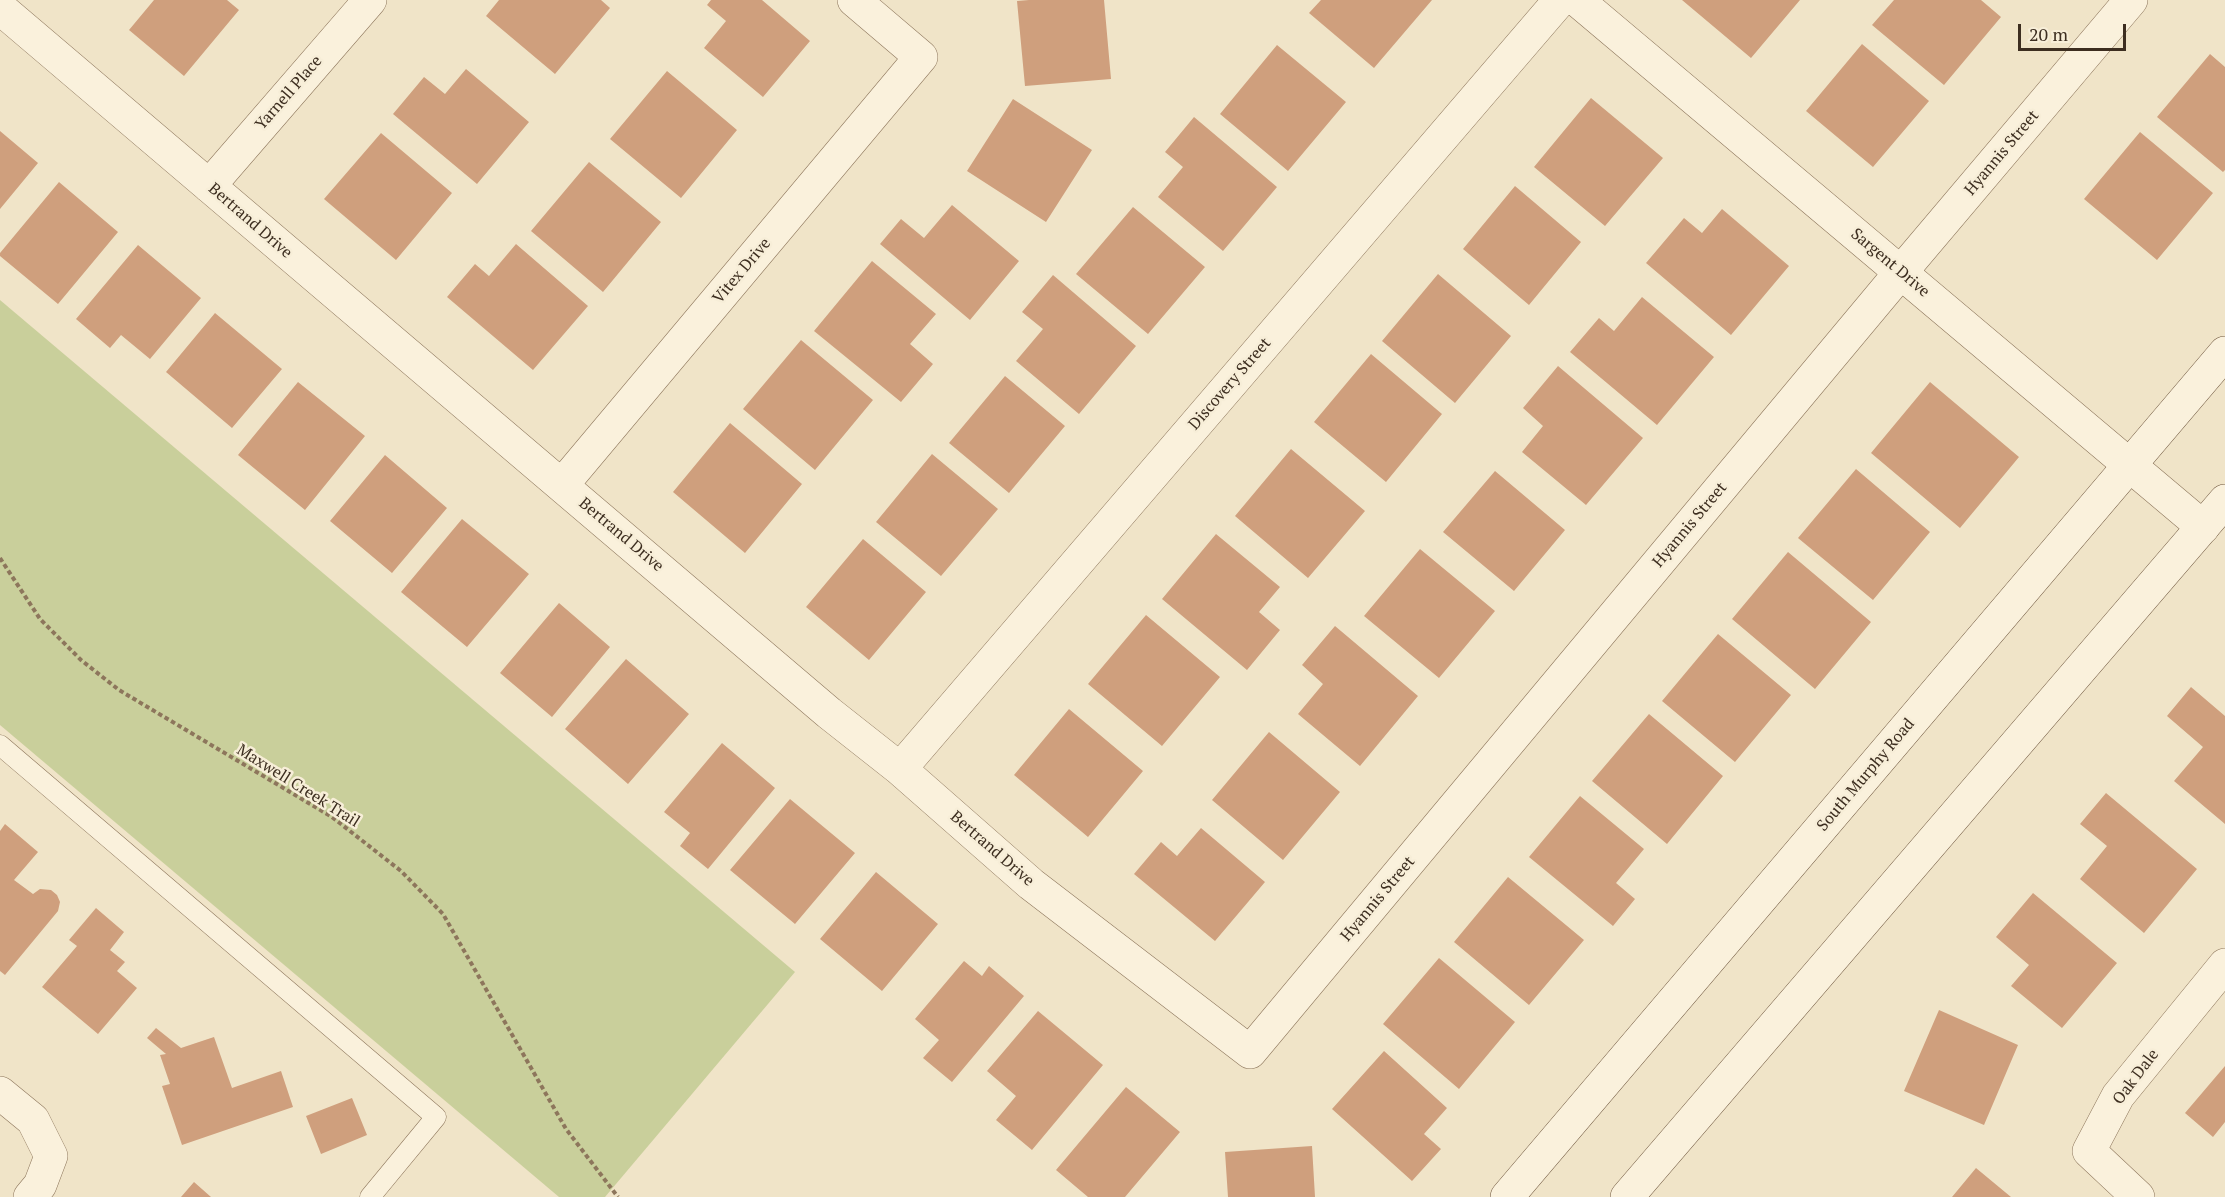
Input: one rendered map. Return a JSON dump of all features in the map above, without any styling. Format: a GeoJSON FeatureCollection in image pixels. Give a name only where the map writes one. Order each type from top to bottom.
{"type":"FeatureCollection","features":[{"type":"Feature","properties":{"kind":"street","name":"Yarnell Place"},"geometry":{"type":"LineString","coordinates":[[208,186],[370,0]]}},
{"type":"Feature","properties":{"kind":"street","name":"Vitex Drive"},"geometry":{"type":"LineString","coordinates":[[562,485],[921,57],[854,0]]}},
{"type":"Feature","properties":{"kind":"street","name":"Discovery Street"},"geometry":{"type":"LineString","coordinates":[[900,769],[1560,0]]}},
{"type":"Feature","properties":{"kind":"street","name":"Sargent Drive"},"geometry":{"type":"LineString","coordinates":[[1577,0],[2203,527]]}},
{"type":"Feature","properties":{"kind":"street","name":"Hyannis Street"},"geometry":{"type":"LineString","coordinates":[[1250,1052],[2131,0]]}},
{"type":"Feature","properties":{"kind":"street","name":"Bertrand Drive"},"geometry":{"type":"LineString","coordinates":[[0,8],[829,713],[900,769],[1031,884],[1250,1052]]}},
{"type":"Feature","properties":{"kind":"street","name":"South Murphy Road"},"geometry":{"type":"LineString","coordinates":[[1507,1197],[2225,353]]}},
{"type":"Feature","properties":{"kind":"street"},"geometry":{"type":"LineString","coordinates":[[1627,1197],[2225,501]]}},
{"type":"Feature","properties":{"kind":"street","name":"Oak Dale"},"geometry":{"type":"LineString","coordinates":[[2133,1193],[2089,1152],[2118,1096],[2225,965]]}},
{"type":"Feature","properties":{"kind":"street"},"geometry":{"type":"LineString","coordinates":[[0,1093],[33,1120],[51,1156],[40,1185],[30,1197]]}},
{"type":"Feature","properties":{"kind":"lane"},"geometry":{"type":"LineString","coordinates":[[0,745],[436,1117],[370,1197]]}},
{"type":"Feature","properties":{"kind":"path","name":"Maxwell Creek Trail"},"geometry":{"type":"LineString","coordinates":[[0,558],[40,619],[81,660],[119,690],[332,818],[400,871],[443,914],[566,1129],[618,1197]]}},
{"type":"Feature","properties":{"kind":"green space"},"geometry":{"type":"Polygon","coordinates":[[[0,300],[795,972],[605,1197],[559,1197],[0,725],[0,300]]]}},
{"type":"Feature","properties":{"kind":"building"},"geometry":{"type":"Polygon","coordinates":[[[154,0],[227,0],[239,10],[184,76],[129,30],[154,0]]]}},
{"type":"Feature","properties":{"kind":"building"},"geometry":{"type":"Polygon","coordinates":[[[499,0],[601,0],[610,8],[555,74],[486,16],[499,0]]]}},
{"type":"Feature","properties":{"kind":"building"},"geometry":{"type":"Polygon","coordinates":[[[711,0],[762,0],[810,41],[763,97],[704,48],[726,21],[707,5],[711,0]]]}},
{"type":"Feature","properties":{"kind":"building"},"geometry":{"type":"Polygon","coordinates":[[[1104,0],[1111,79],[1025,86],[1017,1],[1104,0]]]}},
{"type":"Feature","properties":{"kind":"building"},"geometry":{"type":"Polygon","coordinates":[[[1321,0],[1432,0],[1374,68],[1309,13],[1321,0]]]}},
{"type":"Feature","properties":{"kind":"building"},"geometry":{"type":"Polygon","coordinates":[[[1682,0],[1800,0],[1751,58],[1682,0]]]}},
{"type":"Feature","properties":{"kind":"building"},"geometry":{"type":"Polygon","coordinates":[[[1894,0],[1981,0],[2001,17],[1944,85],[1872,25],[1894,0]]]}},
{"type":"Feature","properties":{"kind":"building"},"geometry":{"type":"Polygon","coordinates":[[[1862,44],[1929,101],[1873,167],[1806,111],[1862,44]]]}},
{"type":"Feature","properties":{"kind":"building"},"geometry":{"type":"Polygon","coordinates":[[[1277,45],[1346,102],[1288,171],[1220,114],[1277,45]]]}},
{"type":"Feature","properties":{"kind":"building"},"geometry":{"type":"Polygon","coordinates":[[[2210,54],[2225,67],[2225,170],[2223,172],[2157,117],[2210,54]]]}},
{"type":"Feature","properties":{"kind":"building"},"geometry":{"type":"Polygon","coordinates":[[[466,69],[529,122],[477,184],[393,114],[424,77],[445,94],[466,69]]]}},
{"type":"Feature","properties":{"kind":"building"},"geometry":{"type":"Polygon","coordinates":[[[667,71],[737,130],[681,198],[610,139],[667,71]]]}},
{"type":"Feature","properties":{"kind":"building"},"geometry":{"type":"Polygon","coordinates":[[[1591,98],[1663,158],[1605,226],[1534,167],[1591,98]]]}},
{"type":"Feature","properties":{"kind":"building"},"geometry":{"type":"Polygon","coordinates":[[[1013,99],[1092,150],[1046,222],[967,171],[1013,99]]]}},
{"type":"Feature","properties":{"kind":"building"},"geometry":{"type":"Polygon","coordinates":[[[1194,117],[1277,187],[1223,251],[1158,197],[1183,167],[1165,152],[1194,117]]]}},
{"type":"Feature","properties":{"kind":"building"},"geometry":{"type":"Polygon","coordinates":[[[0,131],[38,163],[0,209],[0,131]]]}},
{"type":"Feature","properties":{"kind":"building"},"geometry":{"type":"Polygon","coordinates":[[[2140,132],[2213,193],[2157,260],[2084,199],[2140,132]]]}},
{"type":"Feature","properties":{"kind":"building"},"geometry":{"type":"Polygon","coordinates":[[[381,133],[452,193],[396,260],[324,199],[381,133]]]}},
{"type":"Feature","properties":{"kind":"building"},"geometry":{"type":"Polygon","coordinates":[[[589,162],[661,222],[603,292],[531,231],[589,162]]]}},
{"type":"Feature","properties":{"kind":"building"},"geometry":{"type":"Polygon","coordinates":[[[59,182],[118,232],[58,304],[0,256],[0,253],[59,182]]]}},
{"type":"Feature","properties":{"kind":"building"},"geometry":{"type":"Polygon","coordinates":[[[1515,186],[1581,242],[1529,305],[1463,249],[1515,186]]]}},
{"type":"Feature","properties":{"kind":"building"},"geometry":{"type":"Polygon","coordinates":[[[952,205],[1019,261],[970,320],[880,244],[901,219],[924,238],[952,205]]]}},
{"type":"Feature","properties":{"kind":"building"},"geometry":{"type":"Polygon","coordinates":[[[1133,207],[1205,267],[1148,334],[1076,274],[1133,207]]]}},
{"type":"Feature","properties":{"kind":"building"},"geometry":{"type":"Polygon","coordinates":[[[1722,209],[1789,266],[1731,335],[1646,263],[1684,218],[1702,233],[1722,209]]]}},
{"type":"Feature","properties":{"kind":"building"},"geometry":{"type":"Polygon","coordinates":[[[516,244],[588,306],[533,370],[447,297],[475,264],[489,276],[516,244]]]}},
{"type":"Feature","properties":{"kind":"building"},"geometry":{"type":"Polygon","coordinates":[[[138,245],[201,298],[150,359],[121,335],[110,348],[76,319],[138,245]]]}},
{"type":"Feature","properties":{"kind":"building"},"geometry":{"type":"Polygon","coordinates":[[[872,261],[936,314],[910,344],[933,364],[901,402],[814,331],[872,261]]]}},
{"type":"Feature","properties":{"kind":"building"},"geometry":{"type":"Polygon","coordinates":[[[1438,274],[1511,336],[1455,403],[1382,341],[1438,274]]]}},
{"type":"Feature","properties":{"kind":"building"},"geometry":{"type":"Polygon","coordinates":[[[1053,275],[1136,346],[1079,414],[1016,361],[1043,329],[1022,312],[1053,275]]]}},
{"type":"Feature","properties":{"kind":"building"},"geometry":{"type":"Polygon","coordinates":[[[1642,297],[1714,357],[1657,425],[1570,352],[1599,318],[1614,331],[1642,297]]]}},
{"type":"Feature","properties":{"kind":"building"},"geometry":{"type":"Polygon","coordinates":[[[215,313],[282,369],[232,428],[166,372],[215,313]]]}},
{"type":"Feature","properties":{"kind":"building"},"geometry":{"type":"Polygon","coordinates":[[[801,340],[873,400],[815,470],[743,409],[801,340]]]}},
{"type":"Feature","properties":{"kind":"building"},"geometry":{"type":"Polygon","coordinates":[[[1371,354],[1442,414],[1386,482],[1314,422],[1371,354]]]}},
{"type":"Feature","properties":{"kind":"building"},"geometry":{"type":"Polygon","coordinates":[[[1558,366],[1643,438],[1586,505],[1522,452],[1543,426],[1523,408],[1558,366]]]}},
{"type":"Feature","properties":{"kind":"building"},"geometry":{"type":"Polygon","coordinates":[[[1005,376],[1065,426],[1009,493],[949,443],[1005,376]]]}},
{"type":"Feature","properties":{"kind":"building"},"geometry":{"type":"Polygon","coordinates":[[[298,382],[365,436],[305,510],[238,455],[298,382]]]}},
{"type":"Feature","properties":{"kind":"building"},"geometry":{"type":"Polygon","coordinates":[[[1930,382],[2019,457],[1960,528],[1871,453],[1930,382]]]}},
{"type":"Feature","properties":{"kind":"building"},"geometry":{"type":"Polygon","coordinates":[[[730,423],[802,484],[745,553],[673,492],[730,423]]]}},
{"type":"Feature","properties":{"kind":"building"},"geometry":{"type":"Polygon","coordinates":[[[1291,449],[1365,511],[1308,578],[1235,516],[1291,449]]]}},
{"type":"Feature","properties":{"kind":"building"},"geometry":{"type":"Polygon","coordinates":[[[932,454],[998,509],[941,576],[876,522],[932,454]]]}},
{"type":"Feature","properties":{"kind":"building"},"geometry":{"type":"Polygon","coordinates":[[[385,455],[447,508],[392,573],[330,521],[385,455]]]}},
{"type":"Feature","properties":{"kind":"building"},"geometry":{"type":"Polygon","coordinates":[[[1856,469],[1930,532],[1873,600],[1798,538],[1856,469]]]}},
{"type":"Feature","properties":{"kind":"building"},"geometry":{"type":"Polygon","coordinates":[[[1495,471],[1565,530],[1514,591],[1443,532],[1495,471]]]}},
{"type":"Feature","properties":{"kind":"building"},"geometry":{"type":"Polygon","coordinates":[[[462,519],[529,574],[467,647],[401,592],[462,519]]]}},
{"type":"Feature","properties":{"kind":"building"},"geometry":{"type":"Polygon","coordinates":[[[1216,534],[1280,587],[1259,612],[1280,630],[1247,670],[1162,599],[1216,534]]]}},
{"type":"Feature","properties":{"kind":"building"},"geometry":{"type":"Polygon","coordinates":[[[863,539],[926,592],[869,660],[806,607],[863,539]]]}},
{"type":"Feature","properties":{"kind":"building"},"geometry":{"type":"Polygon","coordinates":[[[1420,549],[1495,611],[1439,678],[1364,616],[1420,549]]]}},
{"type":"Feature","properties":{"kind":"building"},"geometry":{"type":"Polygon","coordinates":[[[1788,552],[1871,622],[1815,689],[1732,619],[1788,552]]]}},
{"type":"Feature","properties":{"kind":"building"},"geometry":{"type":"Polygon","coordinates":[[[559,603],[610,647],[552,717],[500,673],[559,603]]]}},
{"type":"Feature","properties":{"kind":"building"},"geometry":{"type":"Polygon","coordinates":[[[1146,615],[1220,677],[1162,746],[1088,684],[1146,615]]]}},
{"type":"Feature","properties":{"kind":"building"},"geometry":{"type":"Polygon","coordinates":[[[1335,626],[1418,696],[1360,766],[1298,714],[1323,684],[1302,665],[1335,626]]]}},
{"type":"Feature","properties":{"kind":"building"},"geometry":{"type":"Polygon","coordinates":[[[1718,634],[1791,695],[1735,762],[1662,701],[1718,634]]]}},
{"type":"Feature","properties":{"kind":"building"},"geometry":{"type":"Polygon","coordinates":[[[626,659],[689,714],[628,784],[565,729],[626,659]]]}},
{"type":"Feature","properties":{"kind":"building"},"geometry":{"type":"Polygon","coordinates":[[[2191,687],[2225,716],[2225,824],[2174,781],[2203,747],[2167,716],[2191,687]]]}},
{"type":"Feature","properties":{"kind":"building"},"geometry":{"type":"Polygon","coordinates":[[[1069,709],[1143,771],[1088,837],[1014,775],[1069,709]]]}},
{"type":"Feature","properties":{"kind":"building"},"geometry":{"type":"Polygon","coordinates":[[[1649,714],[1723,776],[1667,844],[1592,781],[1649,714]]]}},
{"type":"Feature","properties":{"kind":"building"},"geometry":{"type":"Polygon","coordinates":[[[1269,732],[1340,792],[1283,860],[1212,800],[1269,732]]]}},
{"type":"Feature","properties":{"kind":"building"},"geometry":{"type":"Polygon","coordinates":[[[722,743],[775,788],[708,869],[680,846],[690,833],[664,812],[722,743]]]}},
{"type":"Feature","properties":{"kind":"building"},"geometry":{"type":"Polygon","coordinates":[[[2106,793],[2197,869],[2144,933],[2080,879],[2107,846],[2080,824],[2106,793]]]}},
{"type":"Feature","properties":{"kind":"building"},"geometry":{"type":"Polygon","coordinates":[[[1580,796],[1644,849],[1616,883],[1635,899],[1613,926],[1529,857],[1580,796]]]}},
{"type":"Feature","properties":{"kind":"building"},"geometry":{"type":"Polygon","coordinates":[[[790,799],[855,853],[795,924],[730,870],[790,799]]]}},
{"type":"Feature","properties":{"kind":"building"},"geometry":{"type":"Polygon","coordinates":[[[5,824],[38,852],[14,880],[33,894],[40,889],[51,890],[60,902],[58,911],[5,975],[0,971],[0,831],[5,824]]]}},
{"type":"Feature","properties":{"kind":"building"},"geometry":{"type":"Polygon","coordinates":[[[1201,828],[1265,882],[1215,941],[1134,874],[1161,842],[1177,856],[1201,828]]]}},
{"type":"Feature","properties":{"kind":"building"},"geometry":{"type":"Polygon","coordinates":[[[876,872],[938,924],[882,991],[820,939],[876,872]]]}},
{"type":"Feature","properties":{"kind":"building"},"geometry":{"type":"Polygon","coordinates":[[[1508,877],[1584,940],[1529,1005],[1454,942],[1508,877]]]}},
{"type":"Feature","properties":{"kind":"building"},"geometry":{"type":"Polygon","coordinates":[[[2033,893],[2117,963],[2062,1028],[2011,986],[2029,965],[1996,937],[2033,893]]]}},
{"type":"Feature","properties":{"kind":"building"},"geometry":{"type":"Polygon","coordinates":[[[96,908],[124,932],[110,950],[125,962],[117,971],[137,988],[98,1034],[42,987],[77,946],[69,940],[96,908]]]}},
{"type":"Feature","properties":{"kind":"building"},"geometry":{"type":"Polygon","coordinates":[[[1439,958],[1515,1022],[1459,1089],[1383,1024],[1439,958]]]}},
{"type":"Feature","properties":{"kind":"building"},"geometry":{"type":"Polygon","coordinates":[[[964,961],[982,976],[989,966],[1024,996],[952,1082],[923,1058],[939,1040],[915,1019],[964,961]]]}},
{"type":"Feature","properties":{"kind":"building"},"geometry":{"type":"Polygon","coordinates":[[[1939,1010],[2018,1045],[1984,1125],[1904,1091],[1939,1010]]]}},
{"type":"Feature","properties":{"kind":"building"},"geometry":{"type":"Polygon","coordinates":[[[1038,1011],[1103,1065],[1032,1150],[996,1120],[1016,1096],[987,1071],[1038,1011]]]}},
{"type":"Feature","properties":{"kind":"building"},"geometry":{"type":"Polygon","coordinates":[[[156,1028],[181,1048],[214,1037],[232,1088],[281,1071],[293,1107],[182,1145],[162,1086],[170,1084],[160,1055],[166,1054],[147,1038],[156,1028]]]}},
{"type":"Feature","properties":{"kind":"building"},"geometry":{"type":"Polygon","coordinates":[[[1384,1051],[1447,1108],[1424,1134],[1441,1149],[1412,1181],[1332,1109],[1384,1051]]]}},
{"type":"Feature","properties":{"kind":"building"},"geometry":{"type":"Polygon","coordinates":[[[2225,1066],[2225,1122],[2213,1137],[2185,1113],[2225,1066]]]}},
{"type":"Feature","properties":{"kind":"building"},"geometry":{"type":"Polygon","coordinates":[[[1126,1087],[1180,1132],[1125,1197],[1088,1197],[1056,1170],[1126,1087]]]}},
{"type":"Feature","properties":{"kind":"building"},"geometry":{"type":"Polygon","coordinates":[[[352,1098],[367,1135],[321,1154],[306,1116],[352,1098]]]}},
{"type":"Feature","properties":{"kind":"building"},"geometry":{"type":"Polygon","coordinates":[[[1312,1146],[1315,1197],[1228,1197],[1225,1152],[1312,1146]]]}},
{"type":"Feature","properties":{"kind":"building"},"geometry":{"type":"Polygon","coordinates":[[[1976,1168],[2011,1197],[1952,1197],[1976,1168]]]}},
{"type":"Feature","properties":{"kind":"building"},"geometry":{"type":"Polygon","coordinates":[[[194,1182],[211,1197],[181,1197],[194,1182]]]}}]}
